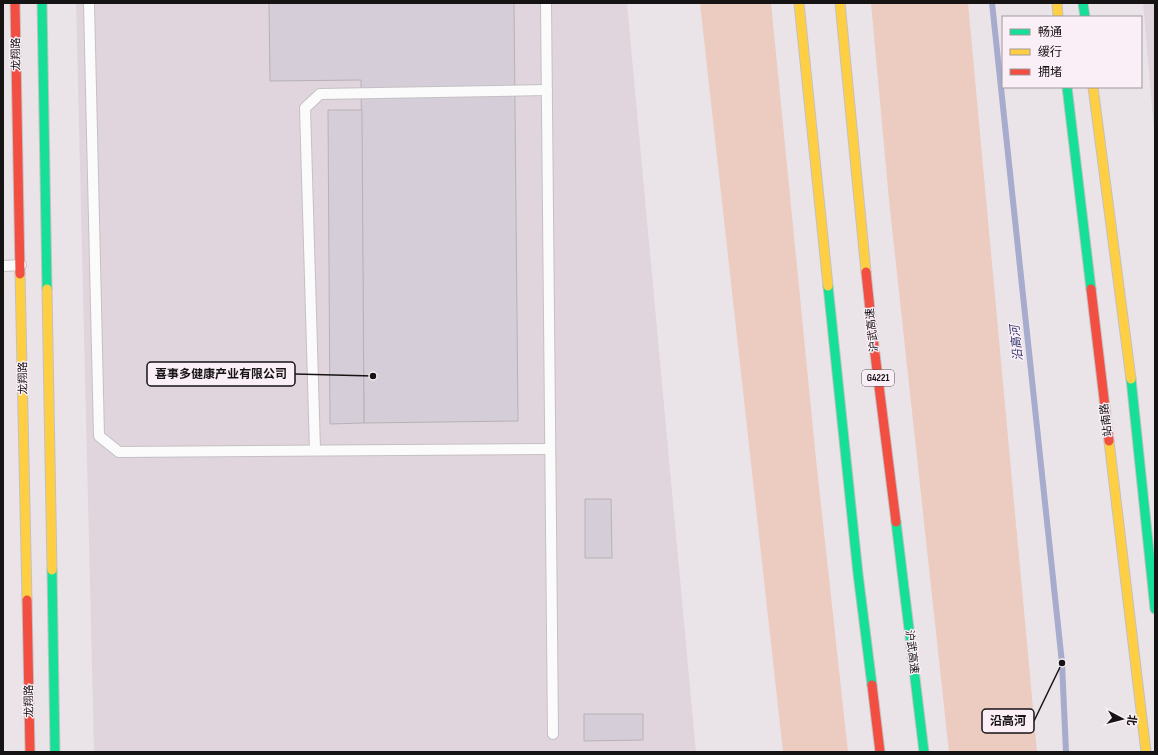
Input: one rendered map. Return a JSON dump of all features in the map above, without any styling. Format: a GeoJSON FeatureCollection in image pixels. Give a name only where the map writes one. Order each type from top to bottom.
{"type":"FeatureCollection","features":[{"type":"Feature","properties":{"kind":"main road","name":"龙翔路"},"geometry":{"type":"LineString","coordinates":[[15,3],[30,752]]}},
{"type":"Feature","properties":{"kind":"main road"},"geometry":{"type":"LineString","coordinates":[[42,3],[55,752]]}},
{"type":"Feature","properties":{"kind":"main road"},"geometry":{"type":"LineString","coordinates":[[799,3],[858,574],[880,752]]}},
{"type":"Feature","properties":{"kind":"main road","name":"沪武高速"},"geometry":{"type":"LineString","coordinates":[[840,3],[873,338],[924,752]]}},
{"type":"Feature","properties":{"kind":"main road"},"geometry":{"type":"LineString","coordinates":[[1057,3],[1058,16]]}},
{"type":"Feature","properties":{"kind":"main road"},"geometry":{"type":"LineString","coordinates":[[1083,3],[1084,16]]}},
{"type":"Feature","properties":{"kind":"main road","name":"站南路"},"geometry":{"type":"LineString","coordinates":[[1067,88],[1146,752]]}},
{"type":"Feature","properties":{"kind":"main road"},"geometry":{"type":"LineString","coordinates":[[1093,88],[1134,406],[1155,609]]}},
{"type":"Feature","properties":{"kind":"lane"},"geometry":{"type":"LineString","coordinates":[[89,3],[98,436],[119,452],[550,449]]}},
{"type":"Feature","properties":{"kind":"lane"},"geometry":{"type":"LineString","coordinates":[[546,3],[553,734]]}},
{"type":"Feature","properties":{"kind":"lane"},"geometry":{"type":"LineString","coordinates":[[314,450],[306,108],[320,94],[546,90]]}},
{"type":"Feature","properties":{"kind":"lane"},"geometry":{"type":"LineString","coordinates":[[3,266],[20,266]]}},
{"type":"Feature","properties":{"kind":"shaded area"},"geometry":{"type":"Polygon","coordinates":[[[76,3],[627,3],[696,752],[94,752],[76,3]]]}},
{"type":"Feature","properties":{"kind":"shaded area"},"geometry":{"type":"Polygon","coordinates":[[[700,3],[771,3],[816,459],[848,752],[783,752],[700,3]]]}},
{"type":"Feature","properties":{"kind":"shaded area"},"geometry":{"type":"Polygon","coordinates":[[[871,3],[968,3],[1037,752],[949,752],[889,200],[871,3]]]}},
{"type":"Feature","properties":{"kind":"shaded area"},"geometry":{"type":"Polygon","coordinates":[[[1143,3],[1155,3],[1155,142],[1143,3]]]}},
{"type":"Feature","properties":{"kind":"building"},"geometry":{"type":"Polygon","coordinates":[[[269,3],[514,3],[518,421],[364,423],[361,80],[270,81],[269,3]]]}},
{"type":"Feature","properties":{"kind":"building"},"geometry":{"type":"Polygon","coordinates":[[[328,110],[362,110],[364,423],[330,424],[328,110]]]}},
{"type":"Feature","properties":{"kind":"building"},"geometry":{"type":"Polygon","coordinates":[[[585,499],[611,499],[612,558],[585,558],[585,499]]]}},
{"type":"Feature","properties":{"kind":"building"},"geometry":{"type":"Polygon","coordinates":[[[584,714],[643,714],[643,740],[584,741],[584,714]]]}},
{"type":"Feature","properties":{"kind":"waterway","name":"沿高河"},"geometry":{"type":"LineString","coordinates":[[992,3],[1062,663],[1066,752]]}},
{"type":"Feature","properties":{"kind":"traffic: fast"},"geometry":{"type":"LineString","coordinates":[[42,3],[47,289]]}},
{"type":"Feature","properties":{"kind":"traffic: fast"},"geometry":{"type":"LineString","coordinates":[[1083,3],[1085,16]]}},
{"type":"Feature","properties":{"kind":"traffic: fast"},"geometry":{"type":"LineString","coordinates":[[1067,88],[1091,289]]}},
{"type":"Feature","properties":{"kind":"traffic: fast"},"geometry":{"type":"LineString","coordinates":[[828,286],[858,574],[872,685]]}},
{"type":"Feature","properties":{"kind":"traffic: fast"},"geometry":{"type":"LineString","coordinates":[[1131,379],[1155,609]]}},
{"type":"Feature","properties":{"kind":"traffic: fast"},"geometry":{"type":"LineString","coordinates":[[896,522],[924,752]]}},
{"type":"Feature","properties":{"kind":"traffic: fast"},"geometry":{"type":"LineString","coordinates":[[52,570],[55,752]]}},
{"type":"Feature","properties":{"kind":"traffic: slow"},"geometry":{"type":"LineString","coordinates":[[799,3],[828,286]]}},
{"type":"Feature","properties":{"kind":"traffic: slow"},"geometry":{"type":"LineString","coordinates":[[840,3],[866,272]]}},
{"type":"Feature","properties":{"kind":"traffic: slow"},"geometry":{"type":"LineString","coordinates":[[1057,3],[1058,16]]}},
{"type":"Feature","properties":{"kind":"traffic: slow"},"geometry":{"type":"LineString","coordinates":[[1093,88],[1131,379]]}},
{"type":"Feature","properties":{"kind":"traffic: slow"},"geometry":{"type":"LineString","coordinates":[[20,274],[27,600]]}},
{"type":"Feature","properties":{"kind":"traffic: slow"},"geometry":{"type":"LineString","coordinates":[[47,289],[52,570]]}},
{"type":"Feature","properties":{"kind":"traffic: slow"},"geometry":{"type":"LineString","coordinates":[[1109,441],[1146,752]]}},
{"type":"Feature","properties":{"kind":"traffic: jam"},"geometry":{"type":"LineString","coordinates":[[15,3],[20,274]]}},
{"type":"Feature","properties":{"kind":"traffic: jam"},"geometry":{"type":"LineString","coordinates":[[866,272],[896,522]]}},
{"type":"Feature","properties":{"kind":"traffic: jam"},"geometry":{"type":"LineString","coordinates":[[1091,289],[1109,441]]}},
{"type":"Feature","properties":{"kind":"traffic: jam"},"geometry":{"type":"LineString","coordinates":[[27,600],[30,752]]}},
{"type":"Feature","properties":{"kind":"traffic: jam"},"geometry":{"type":"LineString","coordinates":[[872,685],[880,752]]}},
{"type":"Feature","properties":{"kind":"place","name":"喜事多健康产业有限公司"},"geometry":{"type":"Point","coordinates":[373,376]}},
{"type":"Feature","properties":{"kind":"place","name":"沿高河"},"geometry":{"type":"Point","coordinates":[1062,663]}}]}
